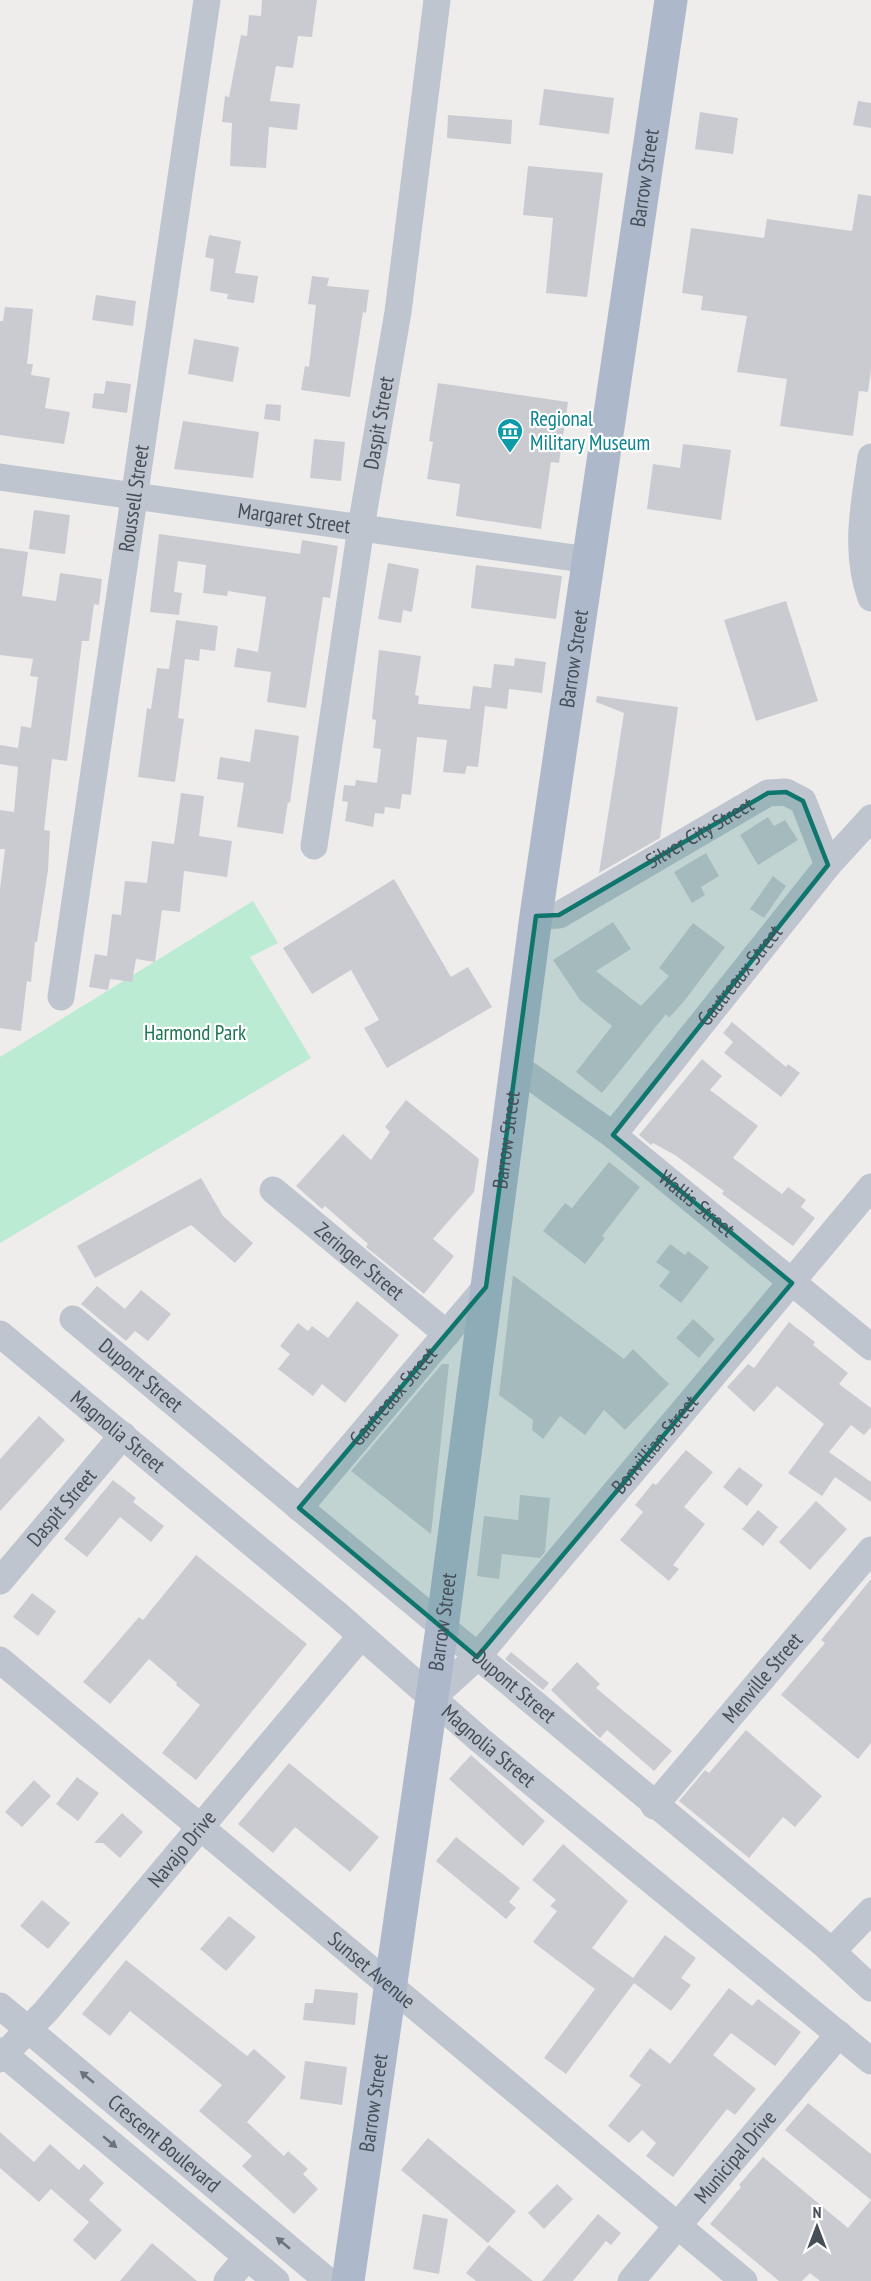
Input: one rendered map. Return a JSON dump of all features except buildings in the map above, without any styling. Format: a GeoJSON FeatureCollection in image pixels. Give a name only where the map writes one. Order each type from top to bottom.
{"type":"FeatureCollection","features":[{"type":"Feature","properties":{"kind":"main road","name":"Barrow Street"},"geometry":{"type":"LineString","coordinates":[[348,2281],[442,1628],[536,916],[670,0]]}},
{"type":"Feature","properties":{"kind":"street","name":"Roussell Street"},"geometry":{"type":"LineString","coordinates":[[61,997],[207,0]]}},
{"type":"Feature","properties":{"kind":"street","name":"Daspit Street"},"geometry":{"type":"LineString","coordinates":[[314,846],[361,527],[398,312],[437,0]]}},
{"type":"Feature","properties":{"kind":"street"},"geometry":{"type":"LineString","coordinates":[[868,582],[860,538],[868,500],[871,457]]}},
{"type":"Feature","properties":{"kind":"street","name":"Margaret Street"},"geometry":{"type":"LineString","coordinates":[[0,477],[589,560]]}},
{"type":"Feature","properties":{"kind":"street","name":"Silver City Street"},"geometry":{"type":"LineString","coordinates":[[536,916],[559,915],[768,793],[786,792],[803,801],[828,865]]}},
{"type":"Feature","properties":{"kind":"street","name":"Gautreaux Street"},"geometry":{"type":"LineString","coordinates":[[613,1135],[828,865],[871,818]]}},
{"type":"Feature","properties":{"kind":"street","name":"Wallis Street"},"geometry":{"type":"LineString","coordinates":[[517,1067],[613,1135],[871,1347]]}},
{"type":"Feature","properties":{"kind":"street","name":"Bonvillian Street"},"geometry":{"type":"LineString","coordinates":[[432,1698],[477,1657],[871,1187]]}},
{"type":"Feature","properties":{"kind":"street","name":"Zeringer Street"},"geometry":{"type":"LineString","coordinates":[[273,1190],[447,1334]]}},
{"type":"Feature","properties":{"kind":"street","name":"Gautreaux Street"},"geometry":{"type":"LineString","coordinates":[[299,1508],[486,1287]]}},
{"type":"Feature","properties":{"kind":"street","name":"Dupont Street"},"geometry":{"type":"LineString","coordinates":[[73,1319],[654,1806],[827,1947],[871,1988]]}},
{"type":"Feature","properties":{"kind":"street","name":"Magnolia Street"},"geometry":{"type":"LineString","coordinates":[[0,1334],[361,1635],[480,1740],[871,2061]]}},
{"type":"Feature","properties":{"kind":"street","name":"Daspit Street"},"geometry":{"type":"LineString","coordinates":[[0,1581],[123,1435]]}},
{"type":"Feature","properties":{"kind":"street","name":"Menville Street"},"geometry":{"type":"LineString","coordinates":[[654,1806],[871,1550]]}},
{"type":"Feature","properties":{"kind":"street","name":"Navajo Drive"},"geometry":{"type":"LineString","coordinates":[[2,2055],[29,2030],[361,1635]]}},
{"type":"Feature","properties":{"kind":"street","name":"Sunset Avenue"},"geometry":{"type":"LineString","coordinates":[[0,1660],[744,2281]]}},
{"type":"Feature","properties":{"kind":"street"},"geometry":{"type":"LineString","coordinates":[[827,1947],[837,1947],[871,1911]]}},
{"type":"Feature","properties":{"kind":"street","name":"Crescent Boulevard"},"geometry":{"type":"LineString","coordinates":[[0,2006],[328,2281]]}},
{"type":"Feature","properties":{"kind":"street","name":"Municipal Drive"},"geometry":{"type":"LineString","coordinates":[[631,2281],[840,2034]]}},
{"type":"Feature","properties":{"kind":"street","name":"Crescent Boulevard"},"geometry":{"type":"LineString","coordinates":[[2,2055],[276,2281]]}},
{"type":"Feature","properties":{"kind":"street"},"geometry":{"type":"LineString","coordinates":[[227,2281],[247,2257]]}},
{"type":"Feature","properties":{"kind":"highlighted area"},"geometry":{"type":"Polygon","coordinates":[[[786,792],[803,801],[828,865],[613,1135],[792,1283],[477,1657],[299,1508],[486,1287],[536,916],[559,915],[768,793],[786,792]]]}},
{"type":"Feature","properties":{"kind":"green space","name":"Harmond Park"},"geometry":{"type":"Polygon","coordinates":[[[253,901],[278,943],[250,957],[311,1058],[0,1243],[0,1057],[253,901]]]}},
{"type":"Feature","properties":{"kind":"place","name":"Regional Military Museum"},"geometry":{"type":"Point","coordinates":[510,454]}}]}
